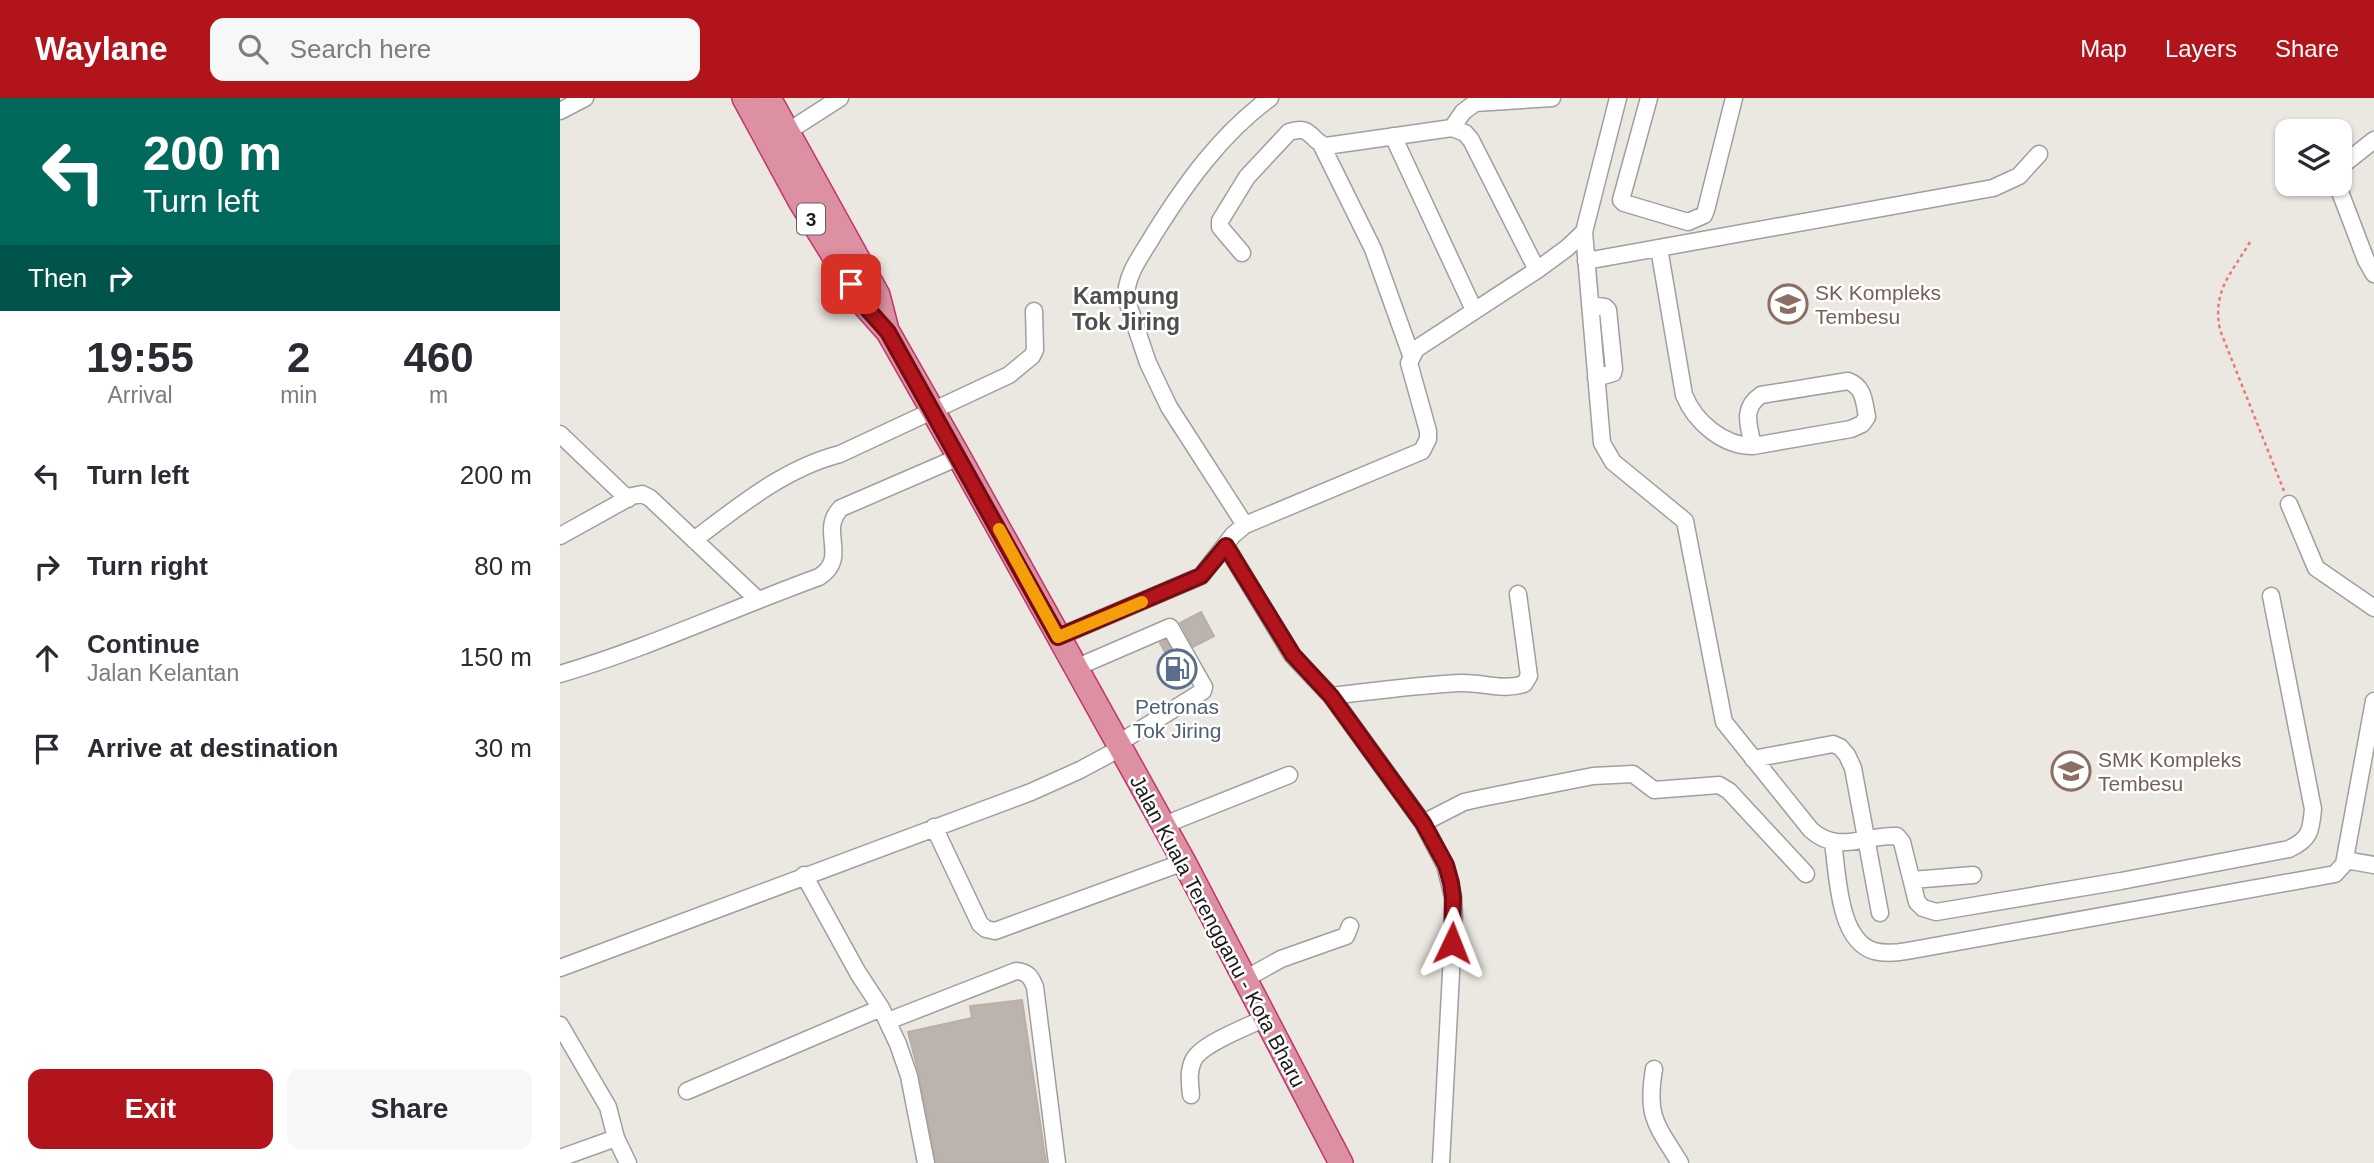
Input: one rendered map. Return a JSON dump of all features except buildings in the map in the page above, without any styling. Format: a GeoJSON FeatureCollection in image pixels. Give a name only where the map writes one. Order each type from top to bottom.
{"type":"FeatureCollection","features":[{"type":"Feature","properties":{"kind":"highway","name":"3"},"geometry":{"type":"LineString","coordinates":[[744,98],[822,237],[864,305],[888,332]]}},
{"type":"Feature","properties":{"kind":"highway","name":"3"},"geometry":{"type":"LineString","coordinates":[[776,111],[877,295],[888,332]]}},
{"type":"Feature","properties":{"kind":"highway","name":"Jalan Kuala Terengganu - Kota Bharu"},"geometry":{"type":"LineString","coordinates":[[888,332],[1164,825],[1341,1163]]}},
{"type":"Feature","properties":{"kind":"street"},"geometry":{"type":"LineString","coordinates":[[560,111],[585,98]]}},
{"type":"Feature","properties":{"kind":"street"},"geometry":{"type":"LineString","coordinates":[[776,111],[841,98]]}},
{"type":"Feature","properties":{"kind":"street"},"geometry":{"type":"LineString","coordinates":[[1245,526],[1169,407],[1148,363],[1130,310],[1126,288],[1133,269],[1185,185],[1229,134],[1270,98]]}},
{"type":"Feature","properties":{"kind":"street"},"geometry":{"type":"LineString","coordinates":[[1452,128],[1463,111],[1475,103],[1552,98]]}},
{"type":"Feature","properties":{"kind":"street"},"geometry":{"type":"LineString","coordinates":[[1618,98],[1584,232],[1602,443],[1613,462],[1685,521],[1724,722],[1820,839],[1833,843],[1894,836],[1900,838],[1920,906],[1936,912],[2121,881],[2288,849],[2300,843],[2311,829],[2313,809],[2271,596]]}},
{"type":"Feature","properties":{"kind":"street"},"geometry":{"type":"LineString","coordinates":[[1649,98],[1620,200],[1688,222],[1704,215],[1706,210],[1734,98]]}},
{"type":"Feature","properties":{"kind":"street"},"geometry":{"type":"LineString","coordinates":[[1322,146],[1452,128],[1465,132],[1536,270]]}},
{"type":"Feature","properties":{"kind":"street"},"geometry":{"type":"LineString","coordinates":[[1058,637],[1201,576],[1233,535],[1245,526],[1422,451],[1428,439],[1428,430],[1410,371],[1411,355],[1373,249],[1322,146],[1310,132],[1293,130],[1284,135],[1247,177],[1220,224],[1242,253]]}},
{"type":"Feature","properties":{"kind":"street"},"geometry":{"type":"LineString","coordinates":[[1393,136],[1474,310]]}},
{"type":"Feature","properties":{"kind":"street"},"geometry":{"type":"LineString","coordinates":[[2352,157],[2374,140]]}},
{"type":"Feature","properties":{"kind":"street"},"geometry":{"type":"LineString","coordinates":[[1586,261],[1993,188],[2019,176],[2039,154]]}},
{"type":"Feature","properties":{"kind":"street"},"geometry":{"type":"LineString","coordinates":[[2342,196],[2374,274]]}},
{"type":"Feature","properties":{"kind":"street"},"geometry":{"type":"LineString","coordinates":[[1411,355],[1422,343],[1536,270],[1584,232]]}},
{"type":"Feature","properties":{"kind":"street"},"geometry":{"type":"LineString","coordinates":[[1659,248],[1684,395],[1695,417],[1728,441],[1740,446],[1753,446],[1851,429],[1862,424],[1867,417],[1862,392],[1856,384],[1847,380],[1761,395],[1752,402],[1747,411],[1753,446]]}},
{"type":"Feature","properties":{"kind":"street"},"geometry":{"type":"LineString","coordinates":[[694,540],[752,496],[816,460],[839,454],[1009,375],[1032,356],[1035,342],[1034,311]]}},
{"type":"Feature","properties":{"kind":"street"},"geometry":{"type":"LineString","coordinates":[[560,434],[628,499]]}},
{"type":"Feature","properties":{"kind":"street"},"geometry":{"type":"LineString","coordinates":[[560,674],[625,653],[819,576],[833,564],[831,523],[841,508],[959,457]]}},
{"type":"Feature","properties":{"kind":"street"},"geometry":{"type":"LineString","coordinates":[[560,536],[642,494],[650,498],[757,599]]}},
{"type":"Feature","properties":{"kind":"street"},"geometry":{"type":"LineString","coordinates":[[2289,504],[2316,568],[2374,608]]}},
{"type":"Feature","properties":{"kind":"street"},"geometry":{"type":"LineString","coordinates":[[1226,546],[1293,655],[1331,696],[1423,823],[1446,865],[1453,897],[1441,1163]]}},
{"type":"Feature","properties":{"kind":"street"},"geometry":{"type":"LineString","coordinates":[[1331,696],[1427,685],[1464,683],[1506,688],[1524,684],[1530,676],[1518,594]]}},
{"type":"Feature","properties":{"kind":"street"},"geometry":{"type":"LineString","coordinates":[[560,968],[1050,784],[1118,746],[1203,691],[1204,687],[1170,627],[1075,668]]}},
{"type":"Feature","properties":{"kind":"street"},"geometry":{"type":"LineString","coordinates":[[1833,843],[1847,926],[1866,947],[1886,953],[2335,874],[2341,870],[2345,860],[2374,701]]}},
{"type":"Feature","properties":{"kind":"street"},"geometry":{"type":"LineString","coordinates":[[1753,759],[1833,744],[1847,755],[1853,768],[1880,913]]}},
{"type":"Feature","properties":{"kind":"street"},"geometry":{"type":"LineString","coordinates":[[1423,823],[1473,800],[1593,776],[1633,774],[1654,790],[1719,785],[1729,791],[1806,874]]}},
{"type":"Feature","properties":{"kind":"street"},"geometry":{"type":"LineString","coordinates":[[1164,825],[1289,775]]}},
{"type":"Feature","properties":{"kind":"street"},"geometry":{"type":"LineString","coordinates":[[934,827],[980,924],[995,931],[1184,862]]}},
{"type":"Feature","properties":{"kind":"street"},"geometry":{"type":"LineString","coordinates":[[2345,860],[2374,865]]}},
{"type":"Feature","properties":{"kind":"street"},"geometry":{"type":"LineString","coordinates":[[803,875],[858,973],[885,1014],[908,1076],[926,1163]]}},
{"type":"Feature","properties":{"kind":"street"},"geometry":{"type":"LineString","coordinates":[[1912,880],[1973,875]]}},
{"type":"Feature","properties":{"kind":"street"},"geometry":{"type":"LineString","coordinates":[[1245,979],[1281,959],[1346,936],[1350,926]]}},
{"type":"Feature","properties":{"kind":"street"},"geometry":{"type":"LineString","coordinates":[[687,1091],[885,1014],[1016,971],[1025,972],[1035,987],[1057,1163]]}},
{"type":"Feature","properties":{"kind":"street"},"geometry":{"type":"LineString","coordinates":[[1191,1095],[1189,1077],[1193,1060],[1202,1050],[1265,1018]]}},
{"type":"Feature","properties":{"kind":"street"},"geometry":{"type":"LineString","coordinates":[[560,1025],[608,1107],[616,1138],[628,1163]]}},
{"type":"Feature","properties":{"kind":"street"},"geometry":{"type":"LineString","coordinates":[[1654,1069],[1650,1093],[1651,1110],[1680,1163]]}},
{"type":"Feature","properties":{"kind":"street"},"geometry":{"type":"LineString","coordinates":[[560,1158],[616,1138]]}},
{"type":"Feature","properties":{"kind":"path"},"geometry":{"type":"LineString","coordinates":[[2250,242],[2223,286],[2216,312],[2220,330],[2289,504]]}},
{"type":"Feature","properties":{"kind":"slow traffic"},"geometry":{"type":"LineString","coordinates":[[999,529],[1058,637],[1142,602]]}},
{"type":"Feature","properties":{"kind":"place","name":"SK Kompleks Tembesu"},"geometry":{"type":"Point","coordinates":[1788,304]}},
{"type":"Feature","properties":{"kind":"place","name":"Petronas Tok Jiring"},"geometry":{"type":"Point","coordinates":[1177,669]}},
{"type":"Feature","properties":{"kind":"place","name":"SMK Kompleks Tembesu"},"geometry":{"type":"Point","coordinates":[2071,771]}},
{"type":"Feature","properties":{"kind":"district","name":"Kampung Tok Jiring"},"geometry":{"type":"Point","coordinates":[1126,309]}},
{"type":"Feature","properties":{"kind":"route"},"geometry":{"type":"LineString","coordinates":[[851,284],[864,305],[888,332],[1058,637],[1189,583],[1208,570],[1226,546],[1293,655],[1331,696],[1423,823],[1446,865],[1451,883],[1454,916],[1452,943]]}}]}
